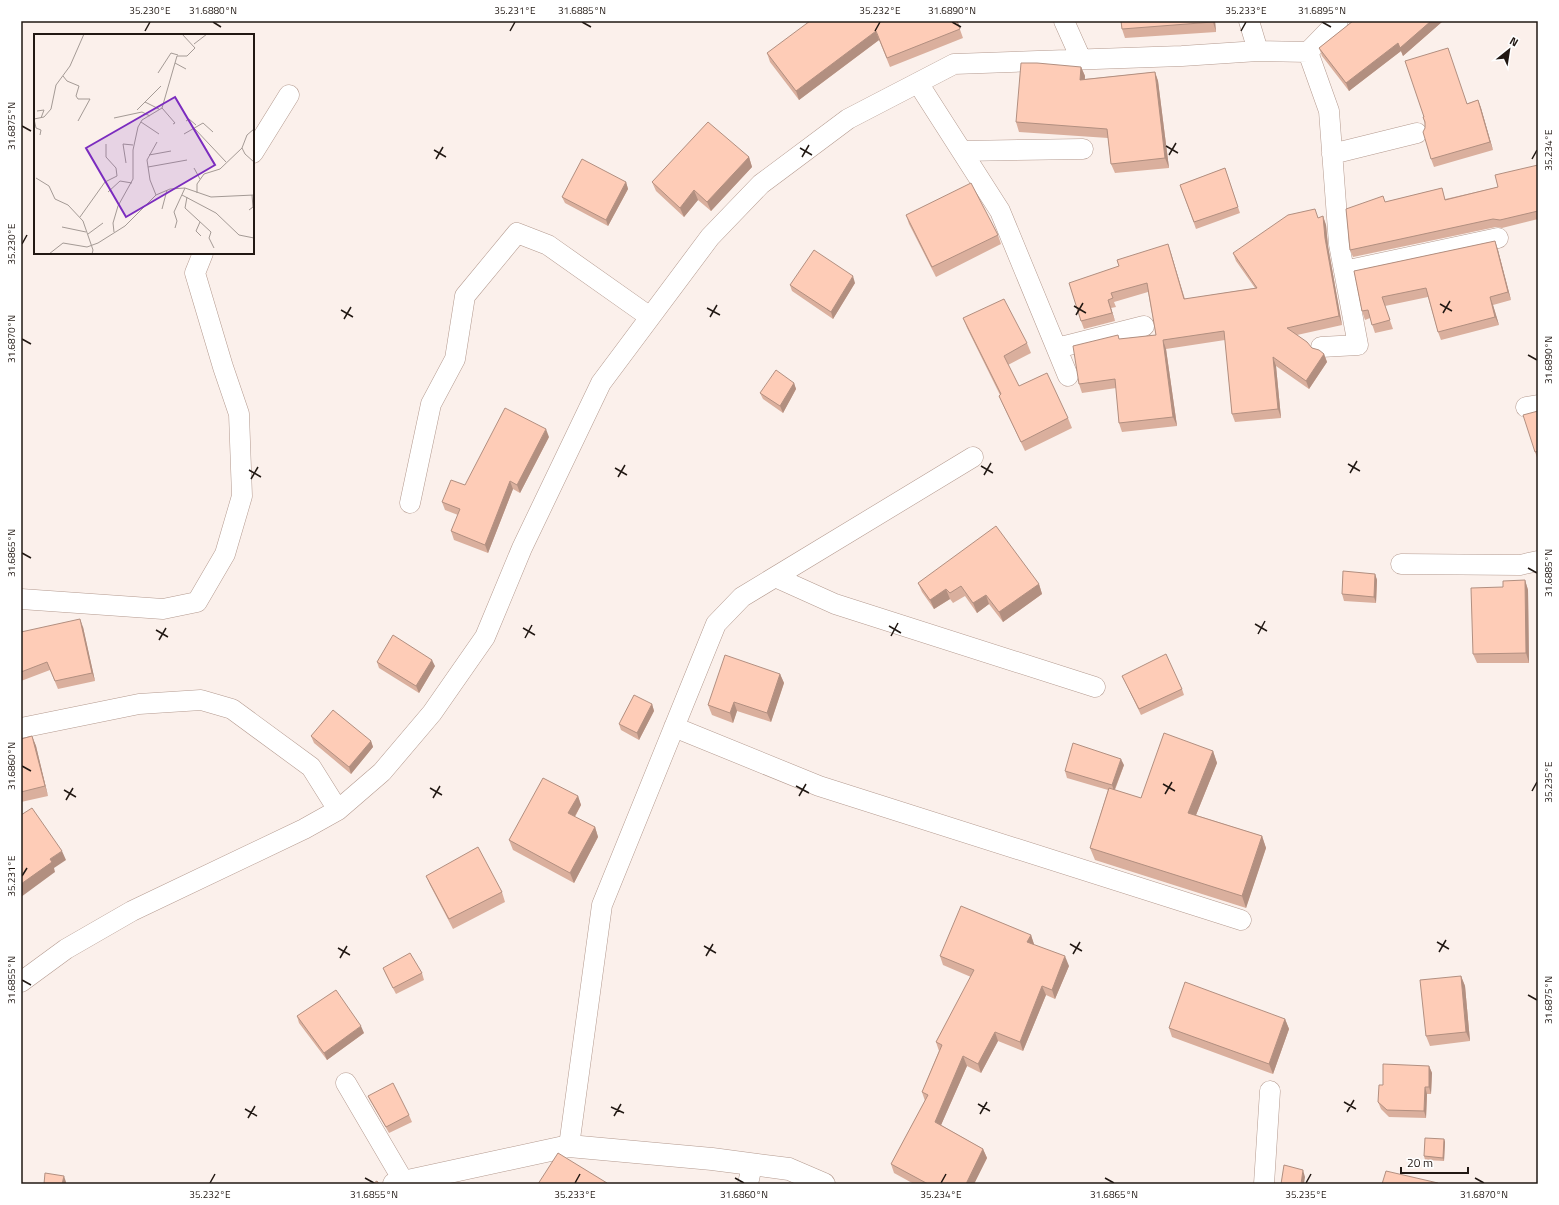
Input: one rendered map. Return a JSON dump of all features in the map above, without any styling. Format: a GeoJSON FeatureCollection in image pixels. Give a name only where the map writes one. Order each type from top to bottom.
{"type":"FeatureCollection","features":[{"type":"Feature","properties":{"kind":"street"},"geometry":{"type":"LineString","coordinates":[[1064,21],[1081,59]]}},
{"type":"Feature","properties":{"kind":"street"},"geometry":{"type":"LineString","coordinates":[[1249,21],[1258,51]]}},
{"type":"Feature","properties":{"kind":"street"},"geometry":{"type":"LineString","coordinates":[[21,982],[66,949],[132,911],[304,829],[338,810],[382,772],[432,714],[485,637],[522,548],[601,383],[710,238],[761,184],[848,119],[954,64],[1182,56],[1258,51],[1308,52],[1338,21]]}},
{"type":"Feature","properties":{"kind":"street"},"geometry":{"type":"LineString","coordinates":[[1308,52],[1329,111],[1339,244],[1358,345],[1321,347]]}},
{"type":"Feature","properties":{"kind":"street"},"geometry":{"type":"LineString","coordinates":[[918,83],[1000,211],[1068,376]]}},
{"type":"Feature","properties":{"kind":"street"},"geometry":{"type":"LineString","coordinates":[[254,151],[289,95]]}},
{"type":"Feature","properties":{"kind":"street"},"geometry":{"type":"LineString","coordinates":[[1332,154],[1417,133]]}},
{"type":"Feature","properties":{"kind":"street"},"geometry":{"type":"LineString","coordinates":[[962,151],[1083,149]]}},
{"type":"Feature","properties":{"kind":"street"},"geometry":{"type":"LineString","coordinates":[[410,503],[431,404],[455,359],[465,296],[517,233],[548,245],[650,317]]}},
{"type":"Feature","properties":{"kind":"street"},"geometry":{"type":"LineString","coordinates":[[1344,271],[1498,238]]}},
{"type":"Feature","properties":{"kind":"street"},"geometry":{"type":"LineString","coordinates":[[21,599],[162,609],[197,602],[225,554],[242,496],[239,414],[223,367],[195,273],[203,254]]}},
{"type":"Feature","properties":{"kind":"street"},"geometry":{"type":"LineString","coordinates":[[1057,348],[1144,326]]}},
{"type":"Feature","properties":{"kind":"street"},"geometry":{"type":"LineString","coordinates":[[569,1146],[602,905],[716,624],[742,598],[973,458]]}},
{"type":"Feature","properties":{"kind":"street"},"geometry":{"type":"LineString","coordinates":[[1401,564],[1520,565],[1538,561]]}},
{"type":"Feature","properties":{"kind":"street"},"geometry":{"type":"LineString","coordinates":[[775,577],[835,604],[1095,686]]}},
{"type":"Feature","properties":{"kind":"street"},"geometry":{"type":"LineString","coordinates":[[21,728],[139,704],[201,700],[232,709],[311,767],[338,810]]}},
{"type":"Feature","properties":{"kind":"street"},"geometry":{"type":"LineString","coordinates":[[674,728],[819,786],[1241,920]]}},
{"type":"Feature","properties":{"kind":"street"},"geometry":{"type":"LineString","coordinates":[[346,1083],[399,1183],[569,1146],[712,1159],[750,1174],[789,1169],[824,1184]]}},
{"type":"Feature","properties":{"kind":"street"},"geometry":{"type":"LineString","coordinates":[[1264,1184],[1270,1091]]}},
{"type":"Feature","properties":{"kind":"building"},"geometry":{"type":"Polygon","coordinates":[[[810,21],[957,21],[960,29],[887,58],[876,31],[796,91],[767,53],[810,21]]]}},
{"type":"Feature","properties":{"kind":"building"},"geometry":{"type":"Polygon","coordinates":[[[1121,21],[1212,21],[1213,22],[1122,29],[1121,21]]]}},
{"type":"Feature","properties":{"kind":"building"},"geometry":{"type":"Polygon","coordinates":[[[1353,21],[1431,21],[1400,48],[1398,43],[1346,83],[1319,48],[1353,21]]]}},
{"type":"Feature","properties":{"kind":"building"},"geometry":{"type":"Polygon","coordinates":[[[1448,48],[1467,104],[1478,100],[1490,142],[1431,159],[1423,132],[1425,128],[1424,117],[1405,61],[1448,48]]]}},
{"type":"Feature","properties":{"kind":"building"},"geometry":{"type":"Polygon","coordinates":[[[1021,63],[1081,67],[1080,80],[1155,72],[1165,158],[1111,164],[1107,129],[1016,122],[1021,63]]]}},
{"type":"Feature","properties":{"kind":"building"},"geometry":{"type":"Polygon","coordinates":[[[708,122],[749,157],[707,202],[694,190],[680,208],[652,182],[708,122]]]}},
{"type":"Feature","properties":{"kind":"building"},"geometry":{"type":"Polygon","coordinates":[[[582,159],[626,182],[606,220],[562,197],[582,159]]]}},
{"type":"Feature","properties":{"kind":"building"},"geometry":{"type":"Polygon","coordinates":[[[1538,165],[1538,211],[1500,220],[1493,219],[1350,250],[1346,209],[1383,196],[1385,202],[1442,188],[1445,200],[1498,187],[1495,175],[1538,165]]]}},
{"type":"Feature","properties":{"kind":"building"},"geometry":{"type":"Polygon","coordinates":[[[1225,168],[1238,207],[1194,222],[1180,185],[1225,168]]]}},
{"type":"Feature","properties":{"kind":"building"},"geometry":{"type":"Polygon","coordinates":[[[971,183],[998,235],[932,267],[906,215],[971,183]]]}},
{"type":"Feature","properties":{"kind":"building"},"geometry":{"type":"Polygon","coordinates":[[[1315,209],[1318,218],[1323,216],[1325,238],[1339,316],[1287,328],[1307,342],[1312,348],[1319,350],[1324,354],[1306,381],[1273,357],[1278,409],[1232,414],[1224,331],[1163,340],[1173,417],[1119,423],[1115,379],[1079,384],[1073,346],[1118,335],[1119,339],[1156,335],[1147,283],[1111,293],[1113,298],[1108,300],[1112,313],[1081,321],[1069,283],[1119,266],[1117,260],[1168,244],[1184,299],[1257,288],[1233,253],[1288,215],[1315,209]]]}},
{"type":"Feature","properties":{"kind":"building"},"geometry":{"type":"Polygon","coordinates":[[[1495,241],[1508,292],[1490,297],[1495,317],[1438,332],[1426,288],[1382,297],[1390,320],[1372,325],[1368,310],[1362,311],[1354,271],[1495,241]]]}},
{"type":"Feature","properties":{"kind":"building"},"geometry":{"type":"Polygon","coordinates":[[[814,250],[853,276],[831,312],[790,285],[814,250]]]}},
{"type":"Feature","properties":{"kind":"building"},"geometry":{"type":"Polygon","coordinates":[[[1004,299],[1027,343],[1004,356],[1019,386],[1047,373],[1068,418],[1021,442],[999,396],[1001,394],[963,318],[1004,299]]]}},
{"type":"Feature","properties":{"kind":"building"},"geometry":{"type":"Polygon","coordinates":[[[776,370],[794,383],[780,406],[760,393],[776,370]]]}},
{"type":"Feature","properties":{"kind":"building"},"geometry":{"type":"Polygon","coordinates":[[[505,408],[546,429],[517,485],[510,481],[485,545],[451,531],[460,509],[442,502],[451,480],[465,485],[505,408]]]}},
{"type":"Feature","properties":{"kind":"building"},"geometry":{"type":"Polygon","coordinates":[[[1538,411],[1538,451],[1535,452],[1523,415],[1538,411]]]}},
{"type":"Feature","properties":{"kind":"building"},"geometry":{"type":"Polygon","coordinates":[[[996,526],[1039,584],[999,612],[986,595],[973,603],[961,586],[950,593],[946,589],[930,600],[918,583],[996,526]]]}},
{"type":"Feature","properties":{"kind":"building"},"geometry":{"type":"Polygon","coordinates":[[[1343,571],[1375,574],[1374,597],[1342,594],[1343,571]]]}},
{"type":"Feature","properties":{"kind":"building"},"geometry":{"type":"Polygon","coordinates":[[[1525,580],[1526,653],[1473,654],[1471,588],[1503,587],[1503,581],[1525,580]]]}},
{"type":"Feature","properties":{"kind":"building"},"geometry":{"type":"Polygon","coordinates":[[[80,619],[92,673],[55,681],[47,662],[21,672],[21,632],[80,619]]]}},
{"type":"Feature","properties":{"kind":"building"},"geometry":{"type":"Polygon","coordinates":[[[393,635],[432,660],[416,686],[377,662],[393,635]]]}},
{"type":"Feature","properties":{"kind":"building"},"geometry":{"type":"Polygon","coordinates":[[[1166,654],[1182,689],[1139,709],[1122,676],[1166,654]]]}},
{"type":"Feature","properties":{"kind":"building"},"geometry":{"type":"Polygon","coordinates":[[[725,655],[780,674],[767,713],[734,702],[730,713],[708,705],[725,655]]]}},
{"type":"Feature","properties":{"kind":"building"},"geometry":{"type":"Polygon","coordinates":[[[634,695],[652,704],[637,733],[619,724],[634,695]]]}},
{"type":"Feature","properties":{"kind":"building"},"geometry":{"type":"Polygon","coordinates":[[[333,710],[371,741],[349,767],[311,736],[333,710]]]}},
{"type":"Feature","properties":{"kind":"building"},"geometry":{"type":"Polygon","coordinates":[[[1164,733],[1213,751],[1188,813],[1262,836],[1242,896],[1090,848],[1109,788],[1141,798],[1164,733]]]}},
{"type":"Feature","properties":{"kind":"building"},"geometry":{"type":"Polygon","coordinates":[[[32,736],[45,786],[21,792],[21,739],[32,736]]]}},
{"type":"Feature","properties":{"kind":"building"},"geometry":{"type":"Polygon","coordinates":[[[1073,743],[1121,759],[1112,785],[1065,771],[1073,743]]]}},
{"type":"Feature","properties":{"kind":"building"},"geometry":{"type":"Polygon","coordinates":[[[543,778],[578,796],[568,813],[595,827],[570,873],[509,840],[543,778]]]}},
{"type":"Feature","properties":{"kind":"building"},"geometry":{"type":"Polygon","coordinates":[[[32,808],[62,851],[50,859],[52,862],[21,884],[21,815],[32,808]]]}},
{"type":"Feature","properties":{"kind":"building"},"geometry":{"type":"Polygon","coordinates":[[[478,847],[502,892],[449,919],[426,876],[478,847]]]}},
{"type":"Feature","properties":{"kind":"building"},"geometry":{"type":"Polygon","coordinates":[[[961,906],[1031,935],[1027,942],[1065,956],[1052,990],[1042,986],[1020,1042],[995,1032],[978,1064],[963,1056],[935,1122],[983,1149],[966,1184],[928,1184],[891,1164],[928,1095],[922,1092],[942,1045],[936,1042],[974,970],[940,956],[961,906]]]}},
{"type":"Feature","properties":{"kind":"building"},"geometry":{"type":"Polygon","coordinates":[[[410,953],[422,973],[393,988],[383,968],[410,953]]]}},
{"type":"Feature","properties":{"kind":"building"},"geometry":{"type":"Polygon","coordinates":[[[1461,976],[1466,1032],[1426,1036],[1420,980],[1461,976]]]}},
{"type":"Feature","properties":{"kind":"building"},"geometry":{"type":"Polygon","coordinates":[[[1185,982],[1285,1019],[1269,1064],[1169,1028],[1185,982]]]}},
{"type":"Feature","properties":{"kind":"building"},"geometry":{"type":"Polygon","coordinates":[[[336,990],[361,1026],[324,1053],[297,1016],[336,990]]]}},
{"type":"Feature","properties":{"kind":"building"},"geometry":{"type":"Polygon","coordinates":[[[1383,1064],[1429,1066],[1429,1087],[1425,1087],[1424,1111],[1387,1110],[1378,1102],[1379,1085],[1383,1085],[1383,1064]]]}},
{"type":"Feature","properties":{"kind":"building"},"geometry":{"type":"Polygon","coordinates":[[[393,1083],[409,1115],[386,1127],[368,1096],[393,1083]]]}},
{"type":"Feature","properties":{"kind":"building"},"geometry":{"type":"Polygon","coordinates":[[[1425,1138],[1444,1139],[1443,1158],[1424,1156],[1425,1138]]]}},
{"type":"Feature","properties":{"kind":"building"},"geometry":{"type":"Polygon","coordinates":[[[558,1153],[607,1183],[538,1184],[558,1153]]]}},
{"type":"Feature","properties":{"kind":"building"},"geometry":{"type":"Polygon","coordinates":[[[1284,1165],[1303,1170],[1301,1184],[1281,1184],[1284,1165]]]}},
{"type":"Feature","properties":{"kind":"building"},"geometry":{"type":"Polygon","coordinates":[[[1386,1171],[1438,1183],[1382,1184],[1386,1171]]]}},
{"type":"Feature","properties":{"kind":"building"},"geometry":{"type":"Polygon","coordinates":[[[45,1173],[64,1176],[62,1184],[44,1184],[45,1173]]]}},
{"type":"Feature","properties":{"kind":"building"},"geometry":{"type":"Polygon","coordinates":[[[377,1181],[379,1184],[372,1184],[377,1181]]]}}]}
